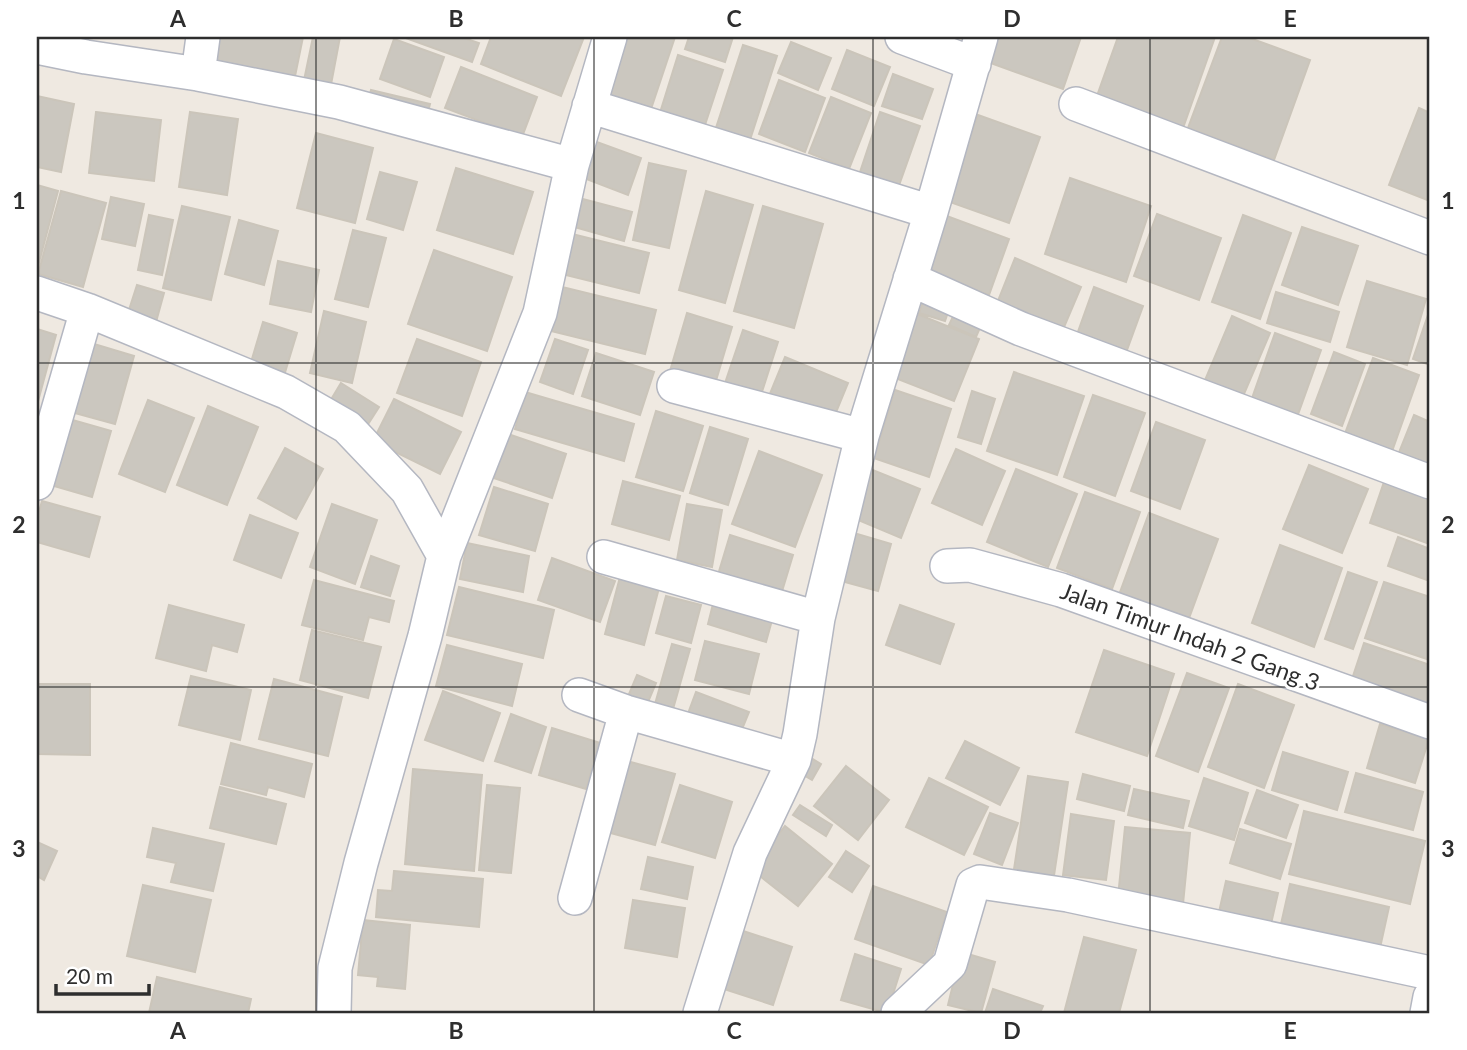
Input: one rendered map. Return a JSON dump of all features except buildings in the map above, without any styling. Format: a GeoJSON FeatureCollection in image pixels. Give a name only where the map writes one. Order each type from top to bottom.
{"type":"FeatureCollection","features":[{"type":"Feature","properties":{"kind":"street"},"geometry":{"type":"LineString","coordinates":[[198,74],[203,37]]}},
{"type":"Feature","properties":{"kind":"street"},"geometry":{"type":"LineString","coordinates":[[334,1013],[335,968],[444,556],[540,313],[572,166],[610,37]]}},
{"type":"Feature","properties":{"kind":"street"},"geometry":{"type":"LineString","coordinates":[[700,1013],[750,853],[794,760],[818,618],[862,436],[978,51],[902,37]]}},
{"type":"Feature","properties":{"kind":"street"},"geometry":{"type":"LineString","coordinates":[[37,47],[198,74],[339,102],[572,166]]}},
{"type":"Feature","properties":{"kind":"street"},"geometry":{"type":"LineString","coordinates":[[1076,104],[1430,238]]}},
{"type":"Feature","properties":{"kind":"street"},"geometry":{"type":"LineString","coordinates":[[589,106],[931,212]]}},
{"type":"Feature","properties":{"kind":"street"},"geometry":{"type":"LineString","coordinates":[[911,279],[1021,329],[1430,482]]}},
{"type":"Feature","properties":{"kind":"street"},"geometry":{"type":"LineString","coordinates":[[37,293],[87,310],[286,392],[347,427],[407,490],[444,556]]}},
{"type":"Feature","properties":{"kind":"street"},"geometry":{"type":"LineString","coordinates":[[37,483],[87,310]]}},
{"type":"Feature","properties":{"kind":"street"},"geometry":{"type":"LineString","coordinates":[[674,386],[862,436]]}},
{"type":"Feature","properties":{"kind":"street"},"geometry":{"type":"LineString","coordinates":[[604,557],[818,618]]}},
{"type":"Feature","properties":{"kind":"street","name":"Jalan Timur Indah 2 Gang 3"},"geometry":{"type":"LineString","coordinates":[[947,566],[970,565],[1061,590],[1430,722]]}},
{"type":"Feature","properties":{"kind":"street"},"geometry":{"type":"LineString","coordinates":[[579,695],[626,712],[794,760]]}},
{"type":"Feature","properties":{"kind":"street"},"geometry":{"type":"LineString","coordinates":[[575,898],[626,712]]}},
{"type":"Feature","properties":{"kind":"street"},"geometry":{"type":"LineString","coordinates":[[898,1013],[950,964],[973,885],[980,882],[1068,895],[1430,973]]}},
{"type":"Feature","properties":{"kind":"street"},"geometry":{"type":"LineString","coordinates":[[1427,1013],[1430,997]]}}]}
